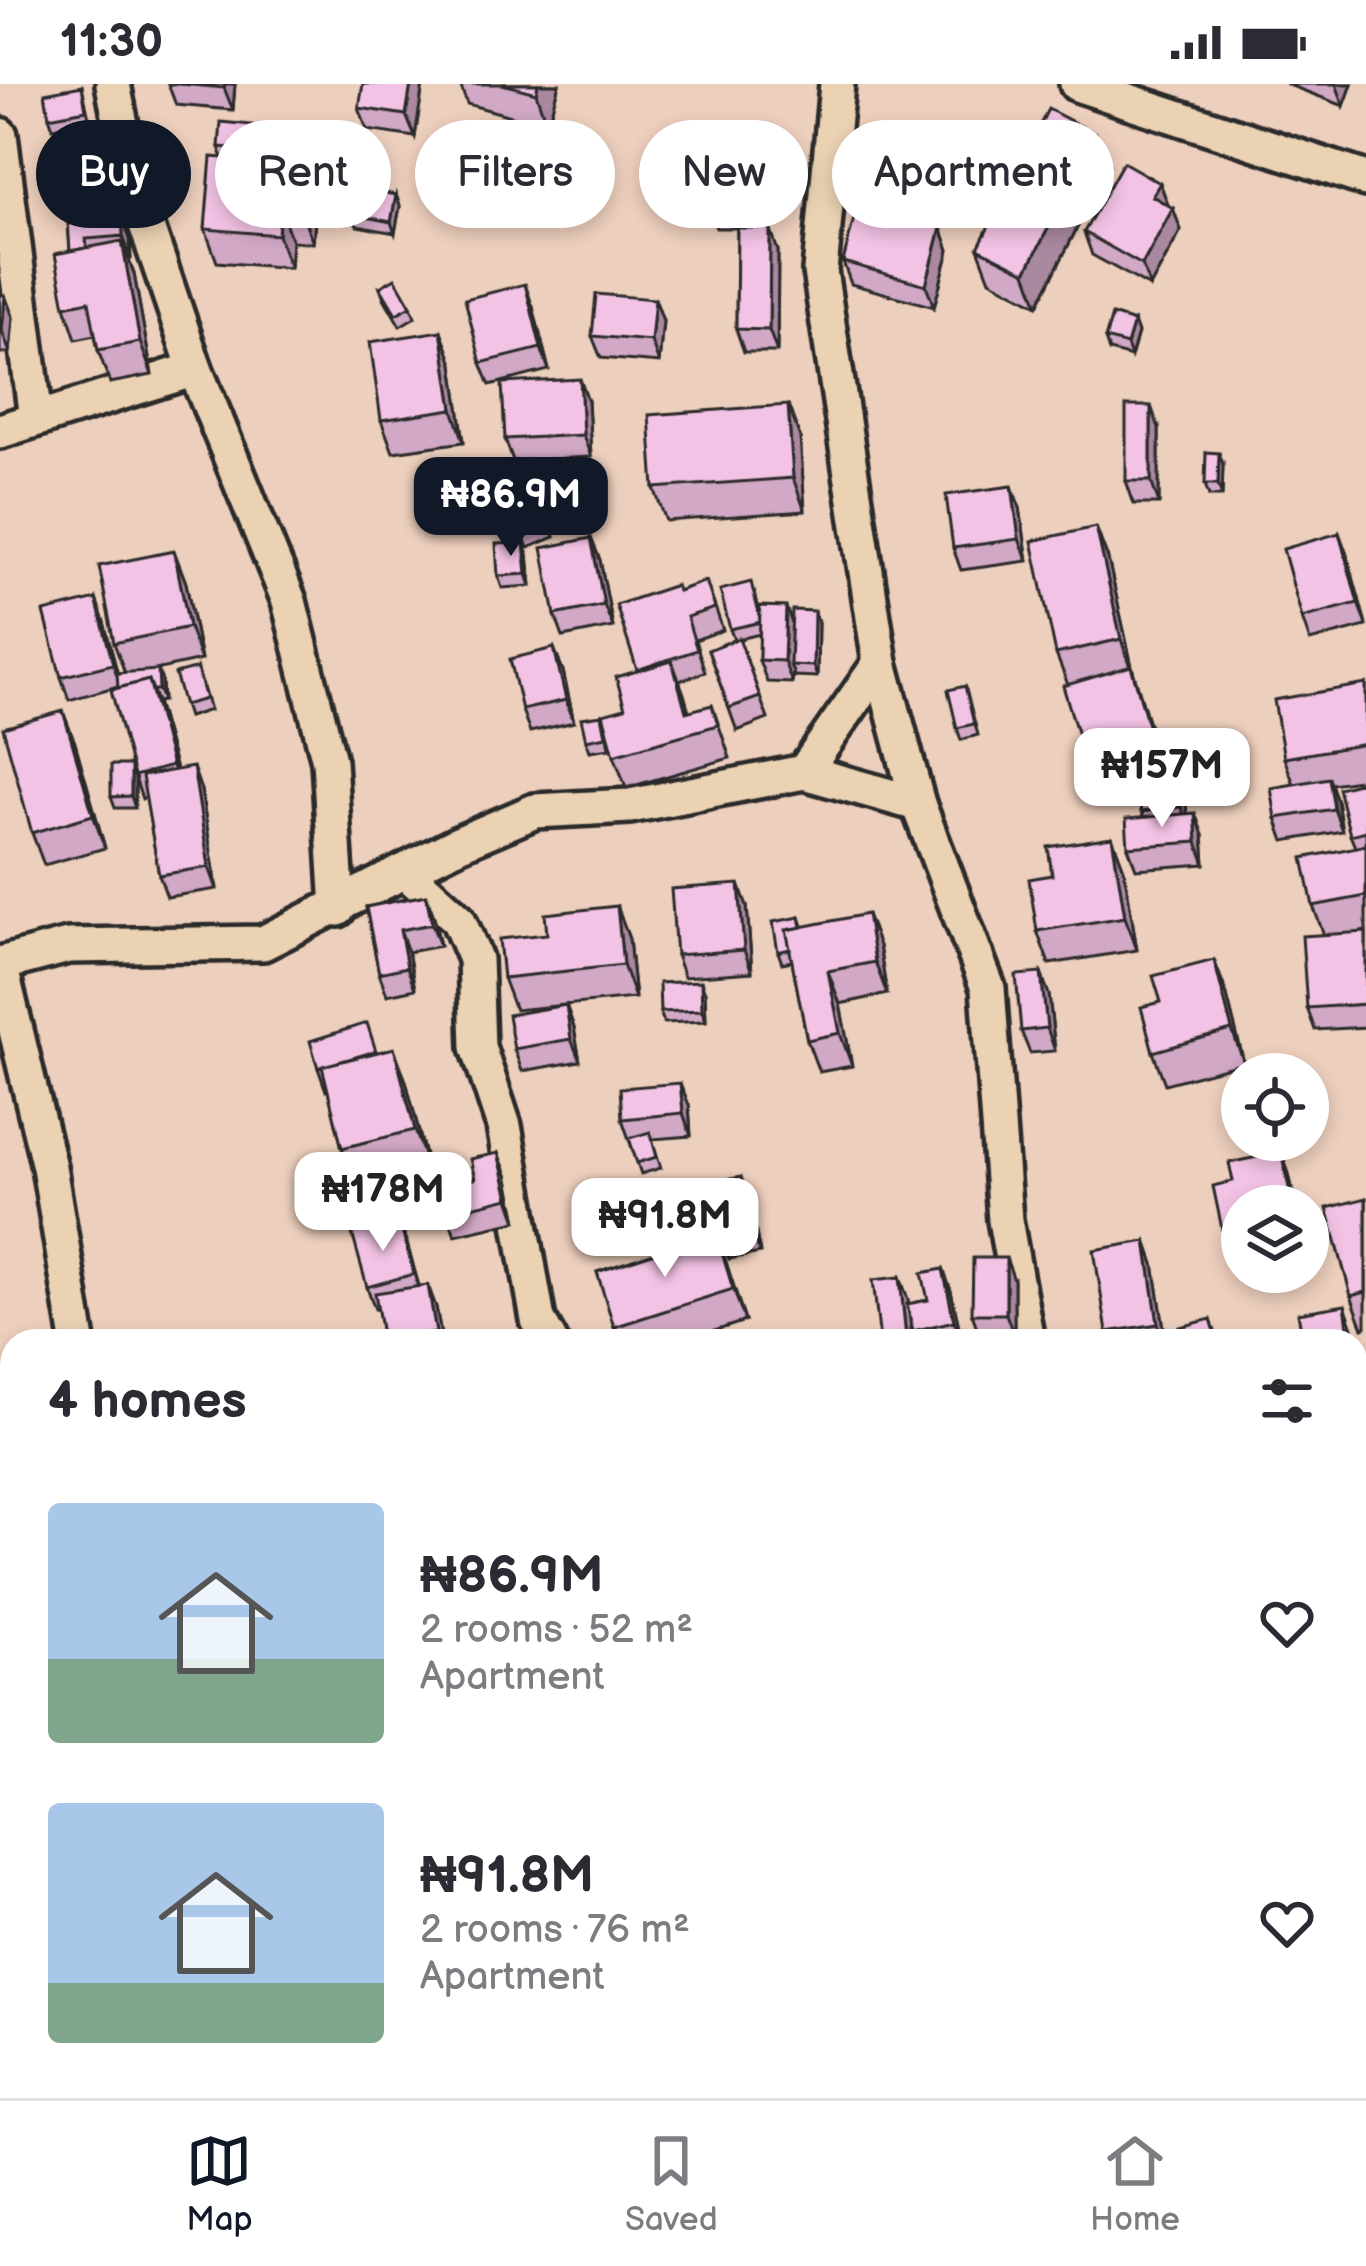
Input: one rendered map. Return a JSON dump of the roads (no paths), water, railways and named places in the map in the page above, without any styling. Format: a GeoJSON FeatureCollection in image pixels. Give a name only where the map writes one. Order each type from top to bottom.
{"type":"FeatureCollection","features":[{"type":"Feature","properties":{"kind":"street"},"geometry":{"type":"LineString","coordinates":[[112,84],[133,186],[195,369],[289,601],[329,761],[338,909]]}},
{"type":"Feature","properties":{"kind":"street"},"geometry":{"type":"LineString","coordinates":[[837,84],[820,271],[880,663],[918,803],[988,988],[1005,1220],[1025,1329]]}},
{"type":"Feature","properties":{"kind":"street"},"geometry":{"type":"LineString","coordinates":[[1077,84],[1366,179]]}},
{"type":"Feature","properties":{"kind":"street"},"geometry":{"type":"LineString","coordinates":[[0,135],[37,419]]}},
{"type":"Feature","properties":{"kind":"street"},"geometry":{"type":"LineString","coordinates":[[0,431],[195,369]]}},
{"type":"Feature","properties":{"kind":"street"},"geometry":{"type":"LineString","coordinates":[[804,772],[880,663]]}},
{"type":"Feature","properties":{"kind":"street"},"geometry":{"type":"LineString","coordinates":[[76,1329],[49,1167],[0,964],[68,946],[263,943],[338,909],[458,844],[536,811],[630,806],[804,772],[918,803]]}},
{"type":"Feature","properties":{"kind":"street"},"geometry":{"type":"LineString","coordinates":[[407,873],[458,919],[476,958],[478,1047],[503,1126],[543,1329]]}}]}
